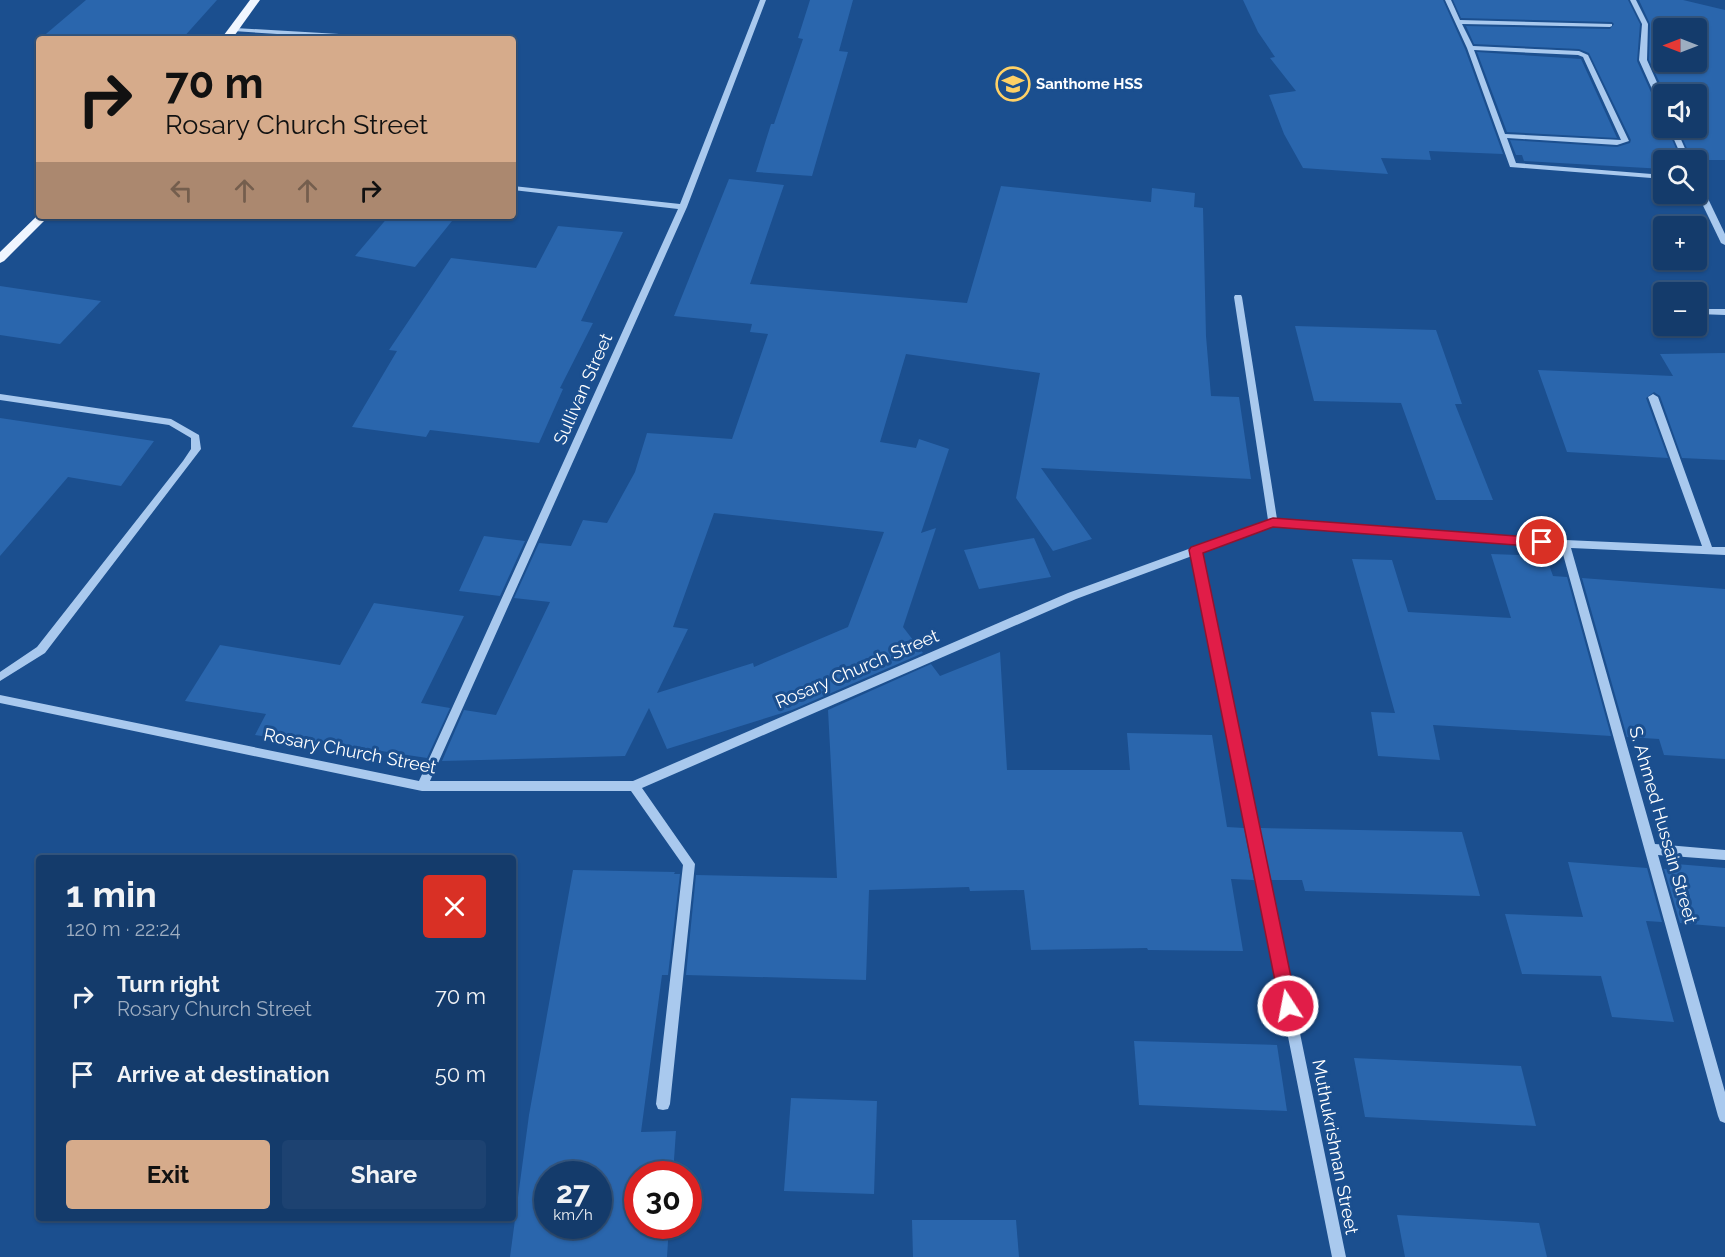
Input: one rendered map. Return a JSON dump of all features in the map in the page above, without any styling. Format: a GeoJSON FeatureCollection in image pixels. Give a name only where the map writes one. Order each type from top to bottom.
{"type":"FeatureCollection","features":[{"type":"Feature","properties":{"kind":"main road"},"geometry":{"type":"LineString","coordinates":[[229,36],[255,0]]}},
{"type":"Feature","properties":{"kind":"main road"},"geometry":{"type":"LineString","coordinates":[[0,259],[40,219]]}},
{"type":"Feature","properties":{"kind":"street","name":"Sullivan Street"},"geometry":{"type":"LineString","coordinates":[[422,786],[683,207],[763,0]]}},
{"type":"Feature","properties":{"kind":"street"},"geometry":{"type":"LineString","coordinates":[[1448,0],[1470,48],[1511,163],[1517,166],[1653,176]]}},
{"type":"Feature","properties":{"kind":"street"},"geometry":{"type":"LineString","coordinates":[[1633,0],[1645,24],[1643,60],[1654,84]]}},
{"type":"Feature","properties":{"kind":"street"},"geometry":{"type":"LineString","coordinates":[[1458,22],[1610,25]]}},
{"type":"Feature","properties":{"kind":"street"},"geometry":{"type":"LineString","coordinates":[[235,30],[336,36]]}},
{"type":"Feature","properties":{"kind":"street"},"geometry":{"type":"LineString","coordinates":[[1470,48],[1584,54],[1625,141],[1617,143],[1503,136]]}},
{"type":"Feature","properties":{"kind":"street"},"geometry":{"type":"LineString","coordinates":[[516,188],[683,207]]}},
{"type":"Feature","properties":{"kind":"street"},"geometry":{"type":"LineString","coordinates":[[1706,204],[1725,243]]}},
{"type":"Feature","properties":{"kind":"street"},"geometry":{"type":"LineString","coordinates":[[1238,297],[1273,522]]}},
{"type":"Feature","properties":{"kind":"street"},"geometry":{"type":"LineString","coordinates":[[1707,311],[1725,312]]}},
{"type":"Feature","properties":{"kind":"street"},"geometry":{"type":"LineString","coordinates":[[1653,397],[1708,550]]}},
{"type":"Feature","properties":{"kind":"street"},"geometry":{"type":"LineString","coordinates":[[0,398],[171,422],[196,437],[196,449],[186,463],[41,650],[0,677]]}},
{"type":"Feature","properties":{"kind":"street","name":"Rosary Church Street"},"geometry":{"type":"LineString","coordinates":[[0,699],[422,786],[634,786],[1072,596],[1273,522],[1564,544],[1725,551]]}},
{"type":"Feature","properties":{"kind":"street","name":"S. Ahmed Hussain Street"},"geometry":{"type":"LineString","coordinates":[[1564,544],[1725,1116]]}},
{"type":"Feature","properties":{"kind":"street","name":"Muthukrishnan Street"},"geometry":{"type":"LineString","coordinates":[[1196,550],[1339,1257]]}},
{"type":"Feature","properties":{"kind":"street"},"geometry":{"type":"LineString","coordinates":[[634,786],[689,864],[663,1104]]}},
{"type":"Feature","properties":{"kind":"street"},"geometry":{"type":"LineString","coordinates":[[1651,849],[1725,855]]}},
{"type":"Feature","properties":{"kind":"building"},"geometry":{"type":"Polygon","coordinates":[[[86,0],[217,0],[185,36],[44,36],[86,0]]]}},
{"type":"Feature","properties":{"kind":"building"},"geometry":{"type":"Polygon","coordinates":[[[810,0],[853,0],[839,51],[848,52],[812,176],[756,172],[771,124],[774,124],[803,39],[798,38],[810,0]]]}},
{"type":"Feature","properties":{"kind":"building"},"geometry":{"type":"Polygon","coordinates":[[[1243,0],[1443,0],[1465,49],[1503,154],[1429,151],[1431,160],[1381,158],[1388,174],[1303,168],[1284,134],[1269,95],[1296,91],[1270,58],[1275,57],[1258,32],[1243,0]]]}},
{"type":"Feature","properties":{"kind":"building"},"geometry":{"type":"Polygon","coordinates":[[[1453,0],[1628,0],[1640,24],[1637,61],[1653,97],[1653,138],[1671,138],[1677,150],[1653,150],[1653,168],[1524,161],[1522,155],[1516,155],[1510,140],[1617,147],[1630,143],[1631,140],[1589,53],[1579,49],[1474,44],[1466,26],[1610,29],[1614,24],[1612,22],[1461,18],[1453,0]]]}},
{"type":"Feature","properties":{"kind":"building"},"geometry":{"type":"Polygon","coordinates":[[[1639,0],[1683,0],[1725,10],[1725,160],[1707,160],[1707,150],[1688,150],[1682,138],[1707,138],[1707,84],[1660,84],[1655,72],[1707,72],[1707,18],[1653,18],[1653,68],[1649,60],[1650,24],[1639,0]]]}},
{"type":"Feature","properties":{"kind":"building"},"geometry":{"type":"Polygon","coordinates":[[[1477,52],[1581,59],[1617,138],[1507,132],[1477,52]]]}},
{"type":"Feature","properties":{"kind":"building"},"geometry":{"type":"Polygon","coordinates":[[[729,179],[784,185],[750,284],[967,303],[1001,186],[1151,202],[1152,188],[1195,193],[1194,207],[1203,208],[1206,336],[1211,396],[1239,397],[1251,479],[1041,468],[1092,539],[1053,551],[1016,498],[1040,373],[906,354],[880,442],[916,448],[919,439],[949,449],[921,533],[936,528],[903,627],[923,653],[792,710],[667,749],[649,708],[625,756],[442,761],[464,710],[496,715],[550,602],[514,598],[539,543],[571,546],[583,520],[607,523],[635,472],[647,433],[732,439],[768,334],[750,332],[752,324],[674,316],[729,179]],[[714,513],[673,627],[688,629],[657,693],[753,663],[754,667],[848,627],[884,532],[714,513]]]}},
{"type":"Feature","properties":{"kind":"building"},"geometry":{"type":"Polygon","coordinates":[[[386,219],[454,219],[415,267],[355,256],[386,219]]]}},
{"type":"Feature","properties":{"kind":"building"},"geometry":{"type":"Polygon","coordinates":[[[558,226],[623,232],[581,321],[593,323],[560,388],[563,389],[539,443],[430,430],[426,437],[352,427],[397,351],[389,350],[451,258],[536,268],[558,226]]]}},
{"type":"Feature","properties":{"kind":"building"},"geometry":{"type":"Polygon","coordinates":[[[0,286],[101,301],[60,344],[0,335],[0,286]]]}},
{"type":"Feature","properties":{"kind":"building"},"geometry":{"type":"Polygon","coordinates":[[[1295,326],[1436,330],[1462,404],[1455,404],[1493,500],[1436,500],[1401,403],[1314,401],[1295,326]]]}},
{"type":"Feature","properties":{"kind":"building"},"geometry":{"type":"Polygon","coordinates":[[[1725,353],[1725,460],[1682,458],[1660,396],[1654,392],[1646,398],[1668,458],[1567,452],[1538,370],[1673,376],[1660,354],[1725,353]]]}},
{"type":"Feature","properties":{"kind":"building"},"geometry":{"type":"Polygon","coordinates":[[[0,418],[154,441],[121,486],[68,477],[0,556],[0,418]]]}},
{"type":"Feature","properties":{"kind":"building"},"geometry":{"type":"Polygon","coordinates":[[[484,536],[525,541],[500,596],[459,591],[484,536]]]}},
{"type":"Feature","properties":{"kind":"building"},"geometry":{"type":"Polygon","coordinates":[[[1034,538],[1051,577],[979,589],[964,550],[1034,538]]]}},
{"type":"Feature","properties":{"kind":"building"},"geometry":{"type":"Polygon","coordinates":[[[1491,554],[1546,556],[1553,576],[1567,577],[1611,736],[1433,725],[1440,760],[1378,756],[1371,712],[1395,713],[1352,559],[1392,560],[1408,612],[1511,618],[1491,554]]]}},
{"type":"Feature","properties":{"kind":"building"},"geometry":{"type":"Polygon","coordinates":[[[1582,578],[1725,589],[1725,759],[1664,755],[1659,739],[1627,737],[1582,578]]]}},
{"type":"Feature","properties":{"kind":"building"},"geometry":{"type":"Polygon","coordinates":[[[374,603],[464,616],[421,703],[450,708],[427,758],[316,741],[315,744],[255,735],[266,714],[185,701],[220,645],[340,665],[374,603]]]}},
{"type":"Feature","properties":{"kind":"building"},"geometry":{"type":"Polygon","coordinates":[[[1000,652],[1007,770],[1130,770],[1127,733],[1212,735],[1227,827],[1244,828],[1254,880],[1231,879],[1243,951],[1148,950],[1147,948],[1031,950],[1024,890],[970,891],[969,887],[869,890],[866,980],[686,975],[696,875],[837,878],[828,710],[931,664],[940,676],[1000,652]]]}},
{"type":"Feature","properties":{"kind":"building"},"geometry":{"type":"Polygon","coordinates":[[[1260,828],[1462,832],[1480,896],[1305,891],[1302,880],[1271,880],[1260,828]]]}},
{"type":"Feature","properties":{"kind":"building"},"geometry":{"type":"Polygon","coordinates":[[[1568,862],[1647,868],[1662,922],[1646,921],[1674,1022],[1612,1017],[1601,976],[1522,974],[1505,914],[1583,917],[1568,862]]]}},
{"type":"Feature","properties":{"kind":"building"},"geometry":{"type":"Polygon","coordinates":[[[1676,864],[1725,868],[1725,927],[1680,923],[1664,869],[1678,870],[1676,864]]]}},
{"type":"Feature","properties":{"kind":"building"},"geometry":{"type":"Polygon","coordinates":[[[573,870],[675,872],[674,874],[680,874],[668,975],[662,975],[641,1132],[676,1131],[674,1161],[624,1161],[624,1239],[668,1239],[667,1257],[510,1257],[529,1115],[573,870]]]}},
{"type":"Feature","properties":{"kind":"building"},"geometry":{"type":"Polygon","coordinates":[[[1134,1041],[1277,1045],[1287,1111],[1139,1105],[1134,1041]]]}},
{"type":"Feature","properties":{"kind":"building"},"geometry":{"type":"Polygon","coordinates":[[[1354,1058],[1521,1066],[1536,1126],[1365,1117],[1354,1058]]]}},
{"type":"Feature","properties":{"kind":"building"},"geometry":{"type":"Polygon","coordinates":[[[791,1098],[877,1101],[874,1194],[784,1191],[791,1098]]]}},
{"type":"Feature","properties":{"kind":"building"},"geometry":{"type":"Polygon","coordinates":[[[1397,1215],[1539,1223],[1547,1257],[1405,1257],[1397,1215]]]}},
{"type":"Feature","properties":{"kind":"building"},"geometry":{"type":"Polygon","coordinates":[[[912,1220],[1016,1220],[1019,1257],[913,1257],[912,1220]]]}},
{"type":"Feature","properties":{"kind":"place","name":"Santhome HSS"},"geometry":{"type":"Point","coordinates":[1013,84]}},
{"type":"Feature","properties":{"kind":"route"},"geometry":{"type":"LineString","coordinates":[[1288,1006],[1196,550],[1273,522],[1542,542]]}}]}
